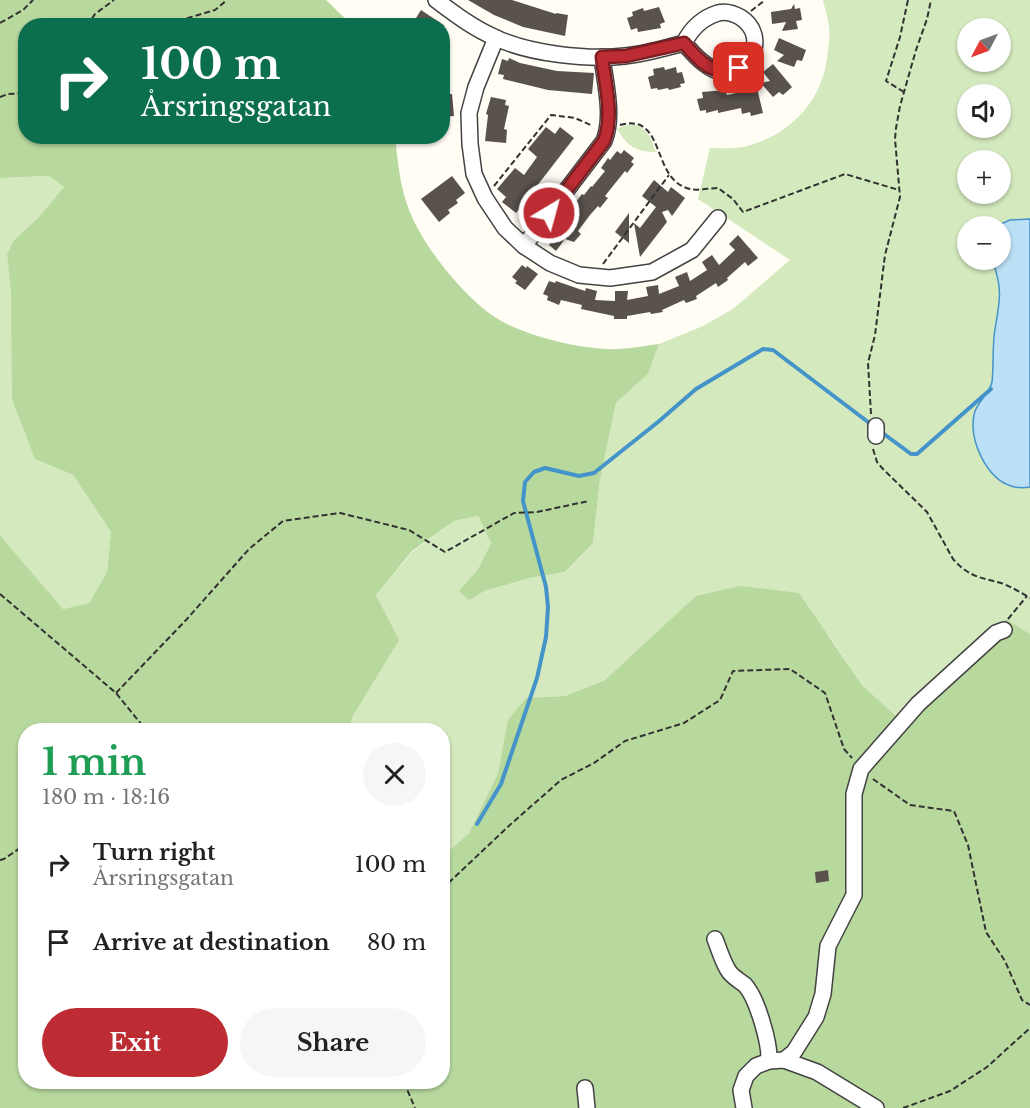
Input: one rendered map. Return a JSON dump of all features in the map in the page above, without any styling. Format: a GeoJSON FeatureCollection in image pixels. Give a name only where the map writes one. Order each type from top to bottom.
{"type":"FeatureCollection","features":[{"type":"Feature","properties":{"kind":"street"},"geometry":{"type":"LineString","coordinates":[[436,0],[464,21],[496,38],[545,52],[602,57],[626,56],[684,43]]}},
{"type":"Feature","properties":{"kind":"street"},"geometry":{"type":"LineString","coordinates":[[723,12],[742,18],[752,28],[755,40],[749,62],[729,72],[720,72],[707,66],[684,43],[690,31],[712,15],[723,12]]}},
{"type":"Feature","properties":{"kind":"street"},"geometry":{"type":"LineString","coordinates":[[496,38],[476,87],[469,113],[474,174],[484,198],[505,228],[524,246],[550,263],[579,275],[610,278],[652,272],[692,250],[718,218]]}},
{"type":"Feature","properties":{"kind":"street"},"geometry":{"type":"LineString","coordinates":[[524,246],[604,141],[608,118],[602,57]]}},
{"type":"Feature","properties":{"kind":"street"},"geometry":{"type":"LineString","coordinates":[[744,1108],[741,1090],[743,1080],[756,1066],[794,1052],[816,1017],[826,976],[828,945],[854,895],[854,794],[861,769],[918,704],[996,633],[1004,630]]}},
{"type":"Feature","properties":{"kind":"street"},"geometry":{"type":"LineString","coordinates":[[715,939],[727,969],[752,996],[769,1049],[776,1060],[817,1072],[876,1108]]}},
{"type":"Feature","properties":{"kind":"street"},"geometry":{"type":"LineString","coordinates":[[585,1088],[587,1108]]}},
{"type":"Feature","properties":{"kind":"path"},"geometry":{"type":"LineString","coordinates":[[0,22],[23,10],[33,0]]}},
{"type":"Feature","properties":{"kind":"path"},"geometry":{"type":"LineString","coordinates":[[92,18],[114,0]]}},
{"type":"Feature","properties":{"kind":"path"},"geometry":{"type":"LineString","coordinates":[[188,18],[215,10],[227,0]]}},
{"type":"Feature","properties":{"kind":"path"},"geometry":{"type":"LineString","coordinates":[[742,18],[765,0]]}},
{"type":"Feature","properties":{"kind":"path"},"geometry":{"type":"LineString","coordinates":[[904,92],[886,81],[900,37],[908,0]]}},
{"type":"Feature","properties":{"kind":"path"},"geometry":{"type":"LineString","coordinates":[[931,0],[904,92],[895,139],[899,190],[897,210],[885,255],[875,335],[868,363],[877,462],[927,512],[958,565],[974,577],[1001,583],[1029,597],[1008,617],[1004,630]]}},
{"type":"Feature","properties":{"kind":"path"},"geometry":{"type":"LineString","coordinates":[[0,97],[18,93]]}},
{"type":"Feature","properties":{"kind":"path"},"geometry":{"type":"LineString","coordinates":[[484,198],[551,115],[575,118],[607,132],[631,123],[642,125],[654,139],[665,171],[691,190],[718,188],[725,191],[740,211],[745,213],[844,174],[899,190]]}},
{"type":"Feature","properties":{"kind":"path"},"geometry":{"type":"LineString","coordinates":[[602,277],[603,261],[669,174]]}},
{"type":"Feature","properties":{"kind":"path"},"geometry":{"type":"LineString","coordinates":[[116,693],[187,619],[249,549],[283,521],[340,513],[409,530],[445,552],[517,512],[533,512],[589,501]]}},
{"type":"Feature","properties":{"kind":"path"},"geometry":{"type":"LineString","coordinates":[[0,594],[116,693],[140,723]]}},
{"type":"Feature","properties":{"kind":"path"},"geometry":{"type":"LineString","coordinates":[[450,881],[561,780],[594,763],[626,741],[684,723],[720,700],[733,671],[790,669],[825,693],[844,748],[861,769],[910,805],[954,812],[968,845],[986,932],[1005,961],[1022,1000],[1030,1005]]}},
{"type":"Feature","properties":{"kind":"path"},"geometry":{"type":"LineString","coordinates":[[0,860],[18,849]]}},
{"type":"Feature","properties":{"kind":"path"},"geometry":{"type":"LineString","coordinates":[[903,1108],[950,1091],[987,1067],[1030,1028]]}},
{"type":"Feature","properties":{"kind":"path"},"geometry":{"type":"LineString","coordinates":[[407,1089],[415,1108]]}},
{"type":"Feature","properties":{"kind":"green space"},"geometry":{"type":"Polygon","coordinates":[[[0,0],[326,0],[345,18],[18,18],[18,144],[396,144],[404,194],[417,226],[449,274],[490,314],[527,332],[569,344],[615,349],[659,344],[648,374],[616,403],[600,480],[593,543],[565,572],[530,578],[484,591],[469,600],[459,591],[478,569],[491,543],[478,516],[454,521],[412,551],[376,595],[399,640],[350,723],[18,723],[18,1089],[450,1089],[450,850],[469,833],[498,773],[508,720],[526,698],[565,696],[605,680],[696,596],[740,586],[799,593],[862,685],[896,716],[1006,619],[1030,634],[1030,1108],[0,1108],[0,535],[63,609],[89,603],[107,572],[111,532],[73,475],[35,459],[12,399],[11,291],[7,254],[14,240],[37,219],[64,187],[49,176],[0,178],[0,0]]]}},
{"type":"Feature","properties":{"kind":"green space"},"geometry":{"type":"Polygon","coordinates":[[[823,0],[1030,0],[1030,634],[1006,619],[896,716],[862,685],[827,633],[697,596],[605,680],[565,696],[526,698],[509,720],[498,773],[469,833],[450,850],[450,723],[350,723],[398,640],[376,595],[412,552],[454,521],[478,516],[491,543],[478,569],[459,591],[484,591],[530,578],[565,572],[593,543],[600,480],[616,403],[648,374],[659,344],[703,326],[733,309],[790,260],[698,199],[710,148],[739,148],[760,142],[776,134],[802,113],[820,84],[825,68],[829,36],[823,0]]]}},
{"type":"Feature","properties":{"kind":"green space"},"geometry":{"type":"Polygon","coordinates":[[[632,124],[645,131],[656,152],[643,151],[624,140],[617,129],[632,124]]]}},
{"type":"Feature","properties":{"kind":"green space"},"geometry":{"type":"Polygon","coordinates":[[[49,176],[64,187],[37,219],[14,240],[7,254],[35,459],[73,475],[111,532],[107,572],[89,603],[63,609],[0,535],[0,178],[49,176]]]}},
{"type":"Feature","properties":{"kind":"water"},"geometry":{"type":"Polygon","coordinates":[[[1030,219],[1030,487],[1020,488],[1002,482],[987,467],[977,446],[973,425],[975,410],[992,382],[994,336],[1000,294],[995,270],[1011,270],[1011,220],[1030,219]]]}},
{"type":"Feature","properties":{"kind":"building"},"geometry":{"type":"Polygon","coordinates":[[[468,0],[512,0],[556,14],[568,15],[565,36],[523,27],[494,15],[468,0]]]}},
{"type":"Feature","properties":{"kind":"building"},"geometry":{"type":"Polygon","coordinates":[[[794,4],[795,9],[800,8],[802,20],[796,21],[798,29],[782,31],[786,22],[772,24],[771,12],[791,9],[794,4]]]}},
{"type":"Feature","properties":{"kind":"building"},"geometry":{"type":"Polygon","coordinates":[[[659,7],[665,22],[660,24],[661,28],[638,32],[637,28],[631,30],[627,18],[633,16],[632,12],[643,8],[644,11],[659,7]]]}},
{"type":"Feature","properties":{"kind":"building"},"geometry":{"type":"Polygon","coordinates":[[[421,10],[433,18],[416,18],[421,10]]]}},
{"type":"Feature","properties":{"kind":"building"},"geometry":{"type":"Polygon","coordinates":[[[779,38],[806,50],[802,61],[797,60],[794,67],[777,61],[784,55],[774,50],[779,38]]]}},
{"type":"Feature","properties":{"kind":"building"},"geometry":{"type":"Polygon","coordinates":[[[509,58],[520,63],[557,71],[594,73],[592,94],[548,90],[503,79],[504,75],[498,74],[502,59],[508,61],[509,58]]]}},
{"type":"Feature","properties":{"kind":"building"},"geometry":{"type":"Polygon","coordinates":[[[773,64],[792,87],[783,95],[779,92],[773,97],[761,83],[770,81],[763,72],[773,64]]]}},
{"type":"Feature","properties":{"kind":"building"},"geometry":{"type":"Polygon","coordinates":[[[664,67],[665,70],[676,67],[677,73],[682,72],[685,83],[680,84],[681,87],[669,90],[668,88],[651,89],[648,77],[654,75],[653,69],[664,67]]]}},
{"type":"Feature","properties":{"kind":"building"},"geometry":{"type":"Polygon","coordinates":[[[756,84],[763,113],[751,116],[750,112],[742,114],[741,108],[718,113],[718,110],[706,113],[706,110],[700,111],[697,99],[703,98],[702,92],[725,90],[727,95],[745,91],[744,87],[756,84]]]}},
{"type":"Feature","properties":{"kind":"building"},"geometry":{"type":"Polygon","coordinates":[[[450,94],[452,94],[454,116],[450,116],[450,94]]]}},
{"type":"Feature","properties":{"kind":"building"},"geometry":{"type":"Polygon","coordinates":[[[491,97],[506,100],[505,105],[509,106],[504,129],[507,130],[506,143],[485,141],[488,115],[486,114],[491,97]]]}},
{"type":"Feature","properties":{"kind":"building"},"geometry":{"type":"Polygon","coordinates":[[[546,127],[555,134],[560,127],[574,138],[516,213],[502,202],[506,197],[497,189],[515,168],[524,175],[537,157],[528,149],[546,127]]]}},
{"type":"Feature","properties":{"kind":"building"},"geometry":{"type":"Polygon","coordinates":[[[624,150],[634,158],[631,162],[634,164],[627,173],[625,171],[605,196],[608,198],[600,208],[598,206],[590,215],[578,231],[581,234],[574,242],[565,239],[556,251],[549,245],[552,241],[548,238],[555,228],[557,230],[566,222],[579,206],[575,203],[605,171],[601,168],[608,158],[610,160],[617,151],[621,154],[624,150]]]}},
{"type":"Feature","properties":{"kind":"building"},"geometry":{"type":"Polygon","coordinates":[[[452,176],[465,193],[456,200],[458,203],[448,210],[450,213],[439,222],[421,199],[452,176]]]}},
{"type":"Feature","properties":{"kind":"building"},"geometry":{"type":"Polygon","coordinates":[[[654,180],[668,192],[671,187],[685,198],[672,216],[668,210],[662,212],[667,222],[640,257],[634,223],[640,228],[656,207],[642,196],[654,180]]]}},
{"type":"Feature","properties":{"kind":"building"},"geometry":{"type":"Polygon","coordinates":[[[629,213],[629,243],[615,232],[629,213]]]}},
{"type":"Feature","properties":{"kind":"building"},"geometry":{"type":"Polygon","coordinates":[[[738,235],[758,258],[748,266],[745,262],[727,278],[728,280],[718,287],[716,283],[696,296],[697,299],[686,303],[684,300],[662,310],[663,312],[627,316],[627,319],[614,319],[614,316],[581,309],[582,305],[561,300],[559,305],[547,300],[548,296],[543,294],[549,281],[555,283],[556,281],[585,291],[586,288],[597,291],[595,300],[615,301],[615,291],[628,291],[627,300],[648,296],[646,287],[658,285],[659,294],[679,286],[675,277],[687,272],[690,281],[707,270],[702,262],[712,255],[719,265],[735,250],[729,244],[738,235]]]}},
{"type":"Feature","properties":{"kind":"building"},"geometry":{"type":"Polygon","coordinates":[[[522,265],[538,274],[525,290],[515,283],[517,281],[512,277],[522,265]]]}},
{"type":"Feature","properties":{"kind":"building"},"geometry":{"type":"Polygon","coordinates":[[[828,870],[829,881],[816,883],[815,872],[828,870]]]}},
{"type":"Feature","properties":{"kind":"waterway"},"geometry":{"type":"LineString","coordinates":[[477,824],[501,784],[537,678],[546,637],[548,607],[546,587],[523,501],[525,482],[534,472],[545,468],[579,476],[594,473],[696,389],[763,349],[773,350],[872,425]]}},
{"type":"Feature","properties":{"kind":"waterway"},"geometry":{"type":"LineString","coordinates":[[880,431],[911,454],[917,454],[991,389]]}},
{"type":"Feature","properties":{"kind":"route"},"geometry":{"type":"LineString","coordinates":[[549,213],[604,141],[608,118],[602,57],[651,52],[684,43],[707,66],[720,72],[729,72],[739,68]]}}]}
